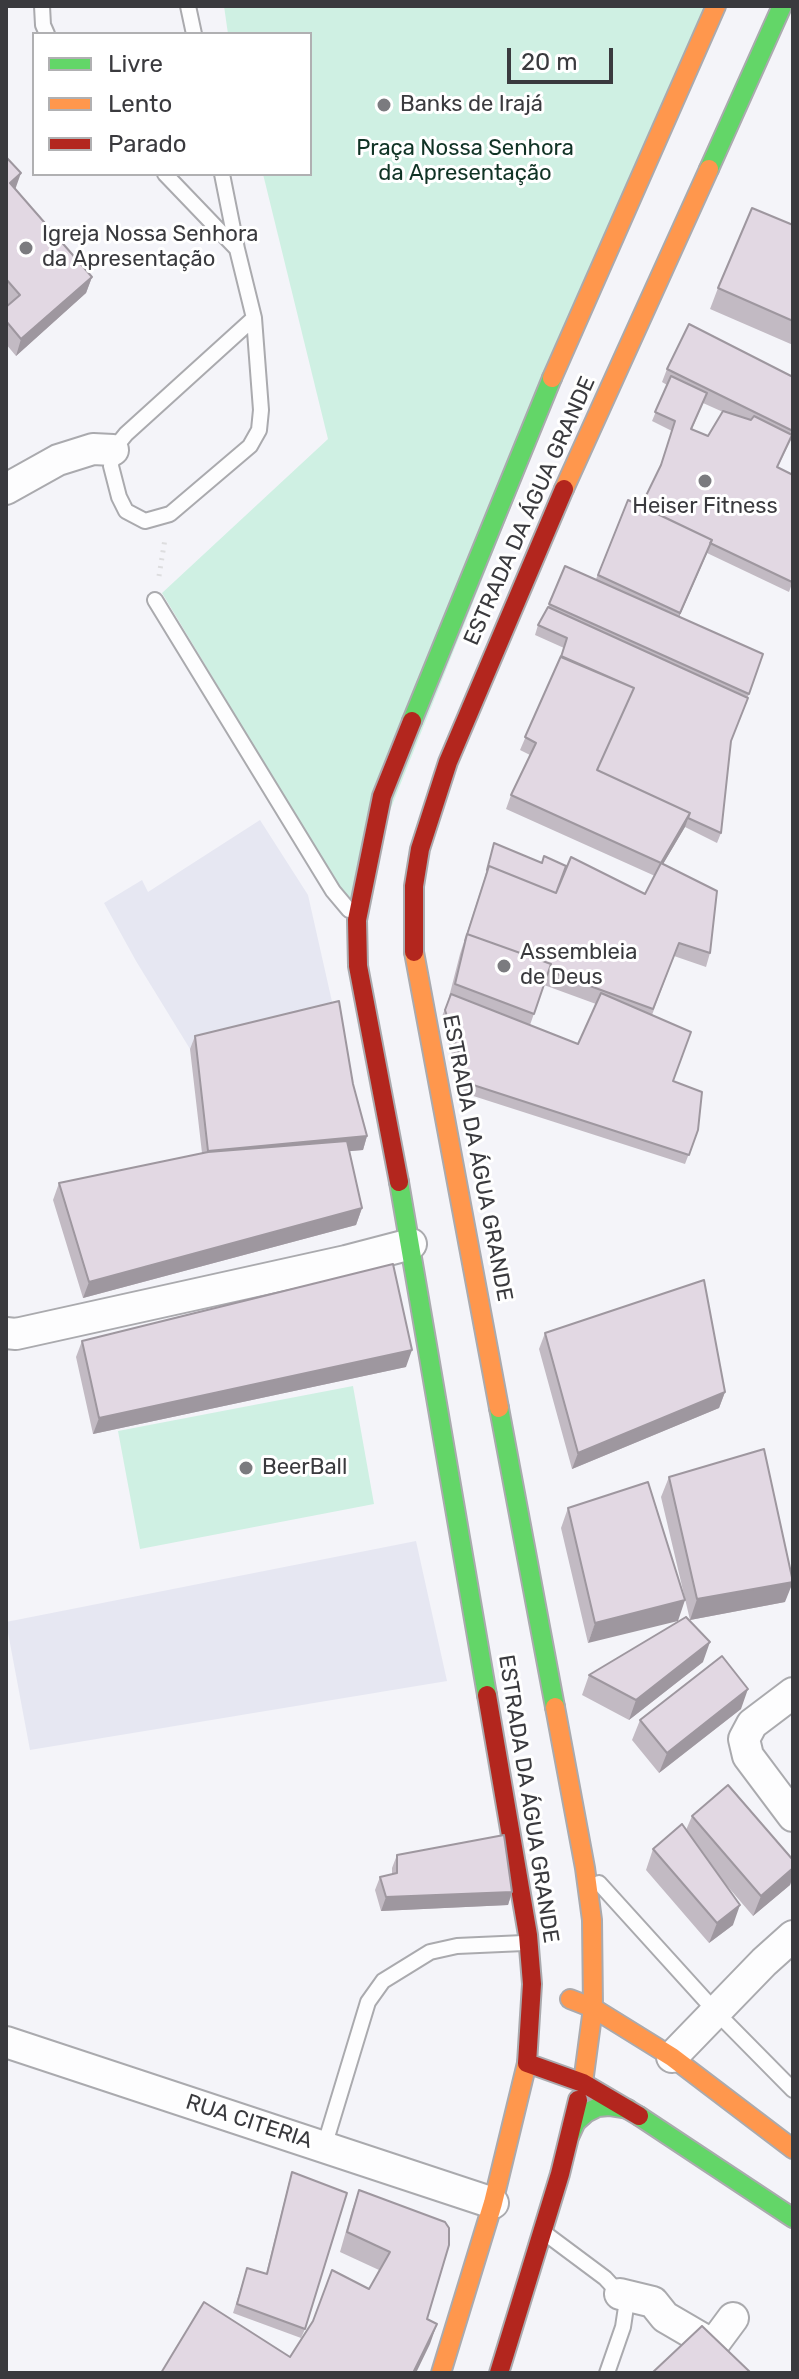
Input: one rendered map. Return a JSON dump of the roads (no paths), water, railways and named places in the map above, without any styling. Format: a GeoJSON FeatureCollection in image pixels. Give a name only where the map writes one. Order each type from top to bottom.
{"type":"FeatureCollection","features":[{"type":"Feature","properties":{"kind":"main road","name":"ESTRADA DA ÁGUA GRANDE"},"geometry":{"type":"LineString","coordinates":[[441,2373],[493,2203],[546,1990],[528,1942],[411,1244],[358,966],[357,920],[382,796],[541,402],[716,6]]}},
{"type":"Feature","properties":{"kind":"main road"},"geometry":{"type":"LineString","coordinates":[[760,6],[784,13]]}},
{"type":"Feature","properties":{"kind":"main road","name":"ESTRADA DA ÁGUA GRANDE"},"geometry":{"type":"LineString","coordinates":[[499,2373],[583,2083],[593,2008],[592,1920],[585,1868],[413,946],[414,886],[420,849],[454,748],[551,519],[784,13]]}},
{"type":"Feature","properties":{"kind":"main road"},"geometry":{"type":"LineString","coordinates":[[546,1990],[593,2008],[672,2057],[793,2149]]}},
{"type":"Feature","properties":{"kind":"main road"},"geometry":{"type":"LineString","coordinates":[[527,2063],[583,2083],[628,2109],[793,2218]]}},
{"type":"Feature","properties":{"kind":"main road"},"geometry":{"type":"LineString","coordinates":[[570,2135],[576,2122],[598,2107],[628,2109]]}},
{"type":"Feature","properties":{"kind":"street"},"geometry":{"type":"LineString","coordinates":[[6,489],[58,460],[93,449],[113,450]]}},
{"type":"Feature","properties":{"kind":"street"},"geometry":{"type":"LineString","coordinates":[[6,1333],[16,1334],[411,1244]]}},
{"type":"Feature","properties":{"kind":"street"},"geometry":{"type":"LineString","coordinates":[[793,1693],[752,1724],[744,1739],[748,1756],[793,1816]]}},
{"type":"Feature","properties":{"kind":"street"},"geometry":{"type":"LineString","coordinates":[[672,2057],[793,1936]]}},
{"type":"Feature","properties":{"kind":"street","name":"RUA CITERIA"},"geometry":{"type":"LineString","coordinates":[[6,2042],[493,2203]]}},
{"type":"Feature","properties":{"kind":"street"},"geometry":{"type":"LineString","coordinates":[[620,2294],[653,2302],[665,2317],[713,2345],[733,2318]]}},
{"type":"Feature","properties":{"kind":"lane"},"geometry":{"type":"LineString","coordinates":[[42,6],[46,32]]}},
{"type":"Feature","properties":{"kind":"lane"},"geometry":{"type":"LineString","coordinates":[[188,6],[194,32]]}},
{"type":"Feature","properties":{"kind":"lane"},"geometry":{"type":"LineString","coordinates":[[167,176],[237,249]]}},
{"type":"Feature","properties":{"kind":"lane"},"geometry":{"type":"LineString","coordinates":[[222,176],[254,318],[261,410],[259,430],[250,446],[170,514],[145,521],[126,511],[111,466],[113,450],[126,434],[254,318]]}},
{"type":"Feature","properties":{"kind":"lane"},"geometry":{"type":"LineString","coordinates":[[155,600],[333,891],[357,920]]}},
{"type":"Feature","properties":{"kind":"lane"},"geometry":{"type":"LineString","coordinates":[[585,1868],[716,2012],[793,2090]]}},
{"type":"Feature","properties":{"kind":"lane"},"geometry":{"type":"LineString","coordinates":[[324,2147],[368,2002],[383,1981],[430,1952],[457,1946],[528,1942]]}},
{"type":"Feature","properties":{"kind":"lane"},"geometry":{"type":"LineString","coordinates":[[542,2231],[605,2278],[620,2294],[626,2307],[623,2327],[607,2373]]}},
{"type":"Feature","properties":{"kind":"place","name":"Banks de Irajá"},"geometry":{"type":"Point","coordinates":[384,105]}},
{"type":"Feature","properties":{"kind":"place","name":"Igreja Nossa Senhora da Apresentação"},"geometry":{"type":"Point","coordinates":[26,248]}},
{"type":"Feature","properties":{"kind":"place","name":"Heiser Fitness"},"geometry":{"type":"Point","coordinates":[705,481]}},
{"type":"Feature","properties":{"kind":"place","name":"Assembleia de Deus"},"geometry":{"type":"Point","coordinates":[504,966]}},
{"type":"Feature","properties":{"kind":"place","name":"BeerBall"},"geometry":{"type":"Point","coordinates":[246,1468]}},
{"type":"Feature","properties":{"kind":"park label","name":"Praça Nossa Senhora da Apresentação"},"geometry":{"type":"Point","coordinates":[465,162]}}]}
